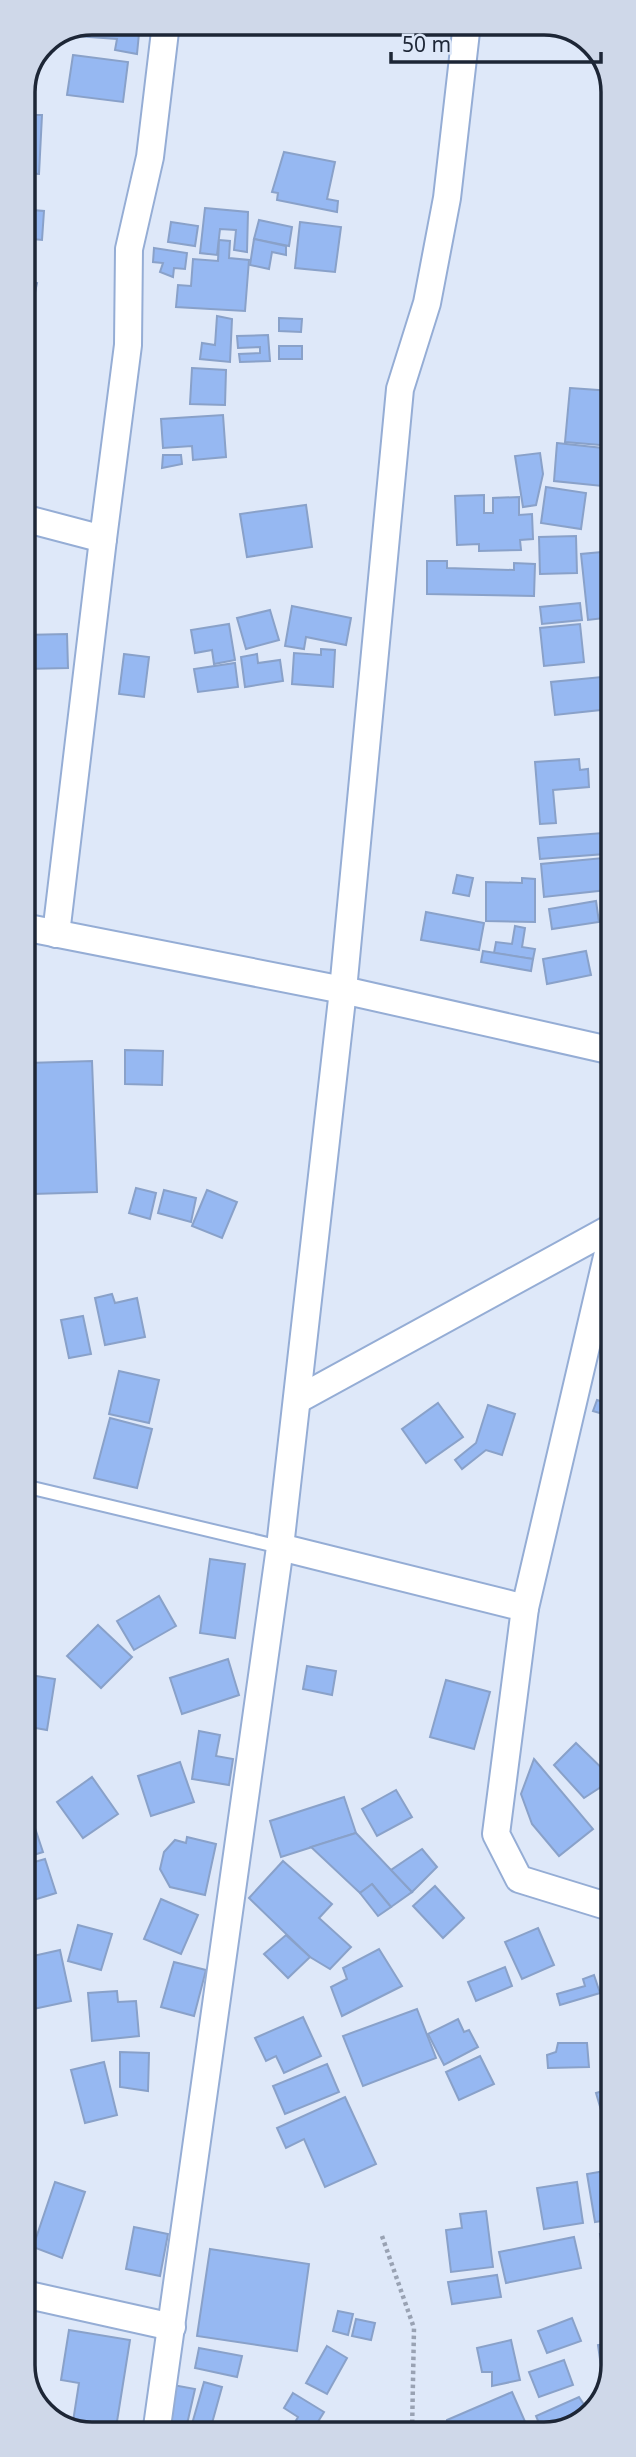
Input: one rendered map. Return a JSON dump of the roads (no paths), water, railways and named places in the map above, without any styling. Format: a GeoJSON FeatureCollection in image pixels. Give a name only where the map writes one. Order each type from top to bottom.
{"type":"FeatureCollection","features":[{"type":"Feature","properties":{"kind":"street"},"geometry":{"type":"LineString","coordinates":[[56,934],[128,345],[129,249],[150,157],[165,35]]}},
{"type":"Feature","properties":{"kind":"street"},"geometry":{"type":"LineString","coordinates":[[158,2422],[280,1547],[343,990],[401,389],[427,303],[442,224],[466,35]]}},
{"type":"Feature","properties":{"kind":"street"},"geometry":{"type":"LineString","coordinates":[[35,521],[103,539]]}},
{"type":"Feature","properties":{"kind":"street"},"geometry":{"type":"LineString","coordinates":[[35,930],[343,990],[601,1049]]}},
{"type":"Feature","properties":{"kind":"street"},"geometry":{"type":"LineString","coordinates":[[297,1400],[601,1235]]}},
{"type":"Feature","properties":{"kind":"street"},"geometry":{"type":"LineString","coordinates":[[601,1280],[524,1608],[496,1834],[519,1879],[601,1904]]}},
{"type":"Feature","properties":{"kind":"street"},"geometry":{"type":"LineString","coordinates":[[280,1547],[524,1608]]}},
{"type":"Feature","properties":{"kind":"street"},"geometry":{"type":"LineString","coordinates":[[35,2296],[172,2327]]}},
{"type":"Feature","properties":{"kind":"lane"},"geometry":{"type":"LineString","coordinates":[[35,1489],[280,1547]]}}]}
